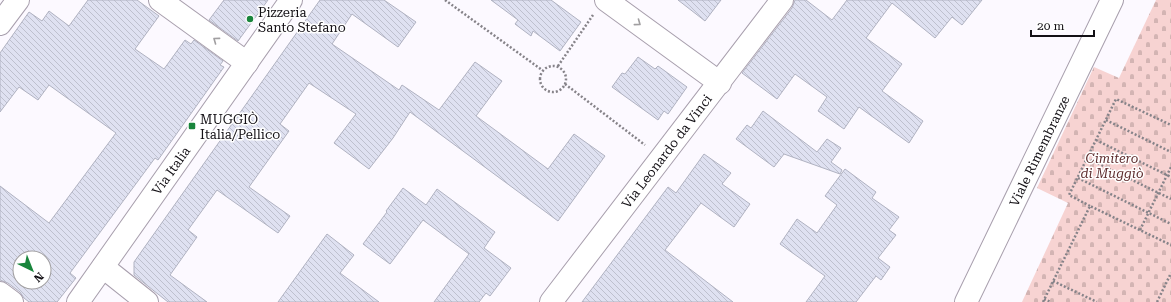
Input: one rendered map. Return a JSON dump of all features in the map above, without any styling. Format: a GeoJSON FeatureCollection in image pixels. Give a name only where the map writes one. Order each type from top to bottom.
{"type":"FeatureCollection","features":[{"type":"Feature","properties":{"kind":"street"},"geometry":{"type":"LineString","coordinates":[[0,24],[18,0]]}},
{"type":"Feature","properties":{"kind":"street"},"geometry":{"type":"LineString","coordinates":[[160,0],[247,63]]}},
{"type":"Feature","properties":{"kind":"street","name":"Via Italia"},"geometry":{"type":"LineString","coordinates":[[78,302],[291,0]]}},
{"type":"Feature","properties":{"kind":"street","name":"Via Leonardo da Vinci"},"geometry":{"type":"LineString","coordinates":[[551,302],[782,0]]}},
{"type":"Feature","properties":{"kind":"street","name":"Viale Rimembranze"},"geometry":{"type":"LineString","coordinates":[[966,302],[1112,0]]}},
{"type":"Feature","properties":{"kind":"street"},"geometry":{"type":"LineString","coordinates":[[601,6],[720,83]]}},
{"type":"Feature","properties":{"kind":"street"},"geometry":{"type":"LineString","coordinates":[[102,267],[147,302]]}},
{"type":"Feature","properties":{"kind":"street"},"geometry":{"type":"LineString","coordinates":[[0,293],[12,302]]}},
{"type":"Feature","properties":{"kind":"path"},"geometry":{"type":"LineString","coordinates":[[445,0],[542,70]]}},
{"type":"Feature","properties":{"kind":"path"},"geometry":{"type":"LineString","coordinates":[[558,66],[601,6]]}},
{"type":"Feature","properties":{"kind":"path"},"geometry":{"type":"LineString","coordinates":[[547,66],[558,66],[564,71],[567,77],[565,84],[561,90],[553,93],[545,91],[540,85],[539,77],[542,70],[547,66]]}},
{"type":"Feature","properties":{"kind":"path"},"geometry":{"type":"LineString","coordinates":[[565,84],[662,158]]}},
{"type":"Feature","properties":{"kind":"path"},"geometry":{"type":"LineString","coordinates":[[1171,125],[1116,99],[1069,195],[1171,245]]}},
{"type":"Feature","properties":{"kind":"path"},"geometry":{"type":"LineString","coordinates":[[1106,120],[1171,152]]}},
{"type":"Feature","properties":{"kind":"path"},"geometry":{"type":"LineString","coordinates":[[1096,140],[1171,177]]}},
{"type":"Feature","properties":{"kind":"path"},"geometry":{"type":"LineString","coordinates":[[1087,158],[1171,199]]}},
{"type":"Feature","properties":{"kind":"path"},"geometry":{"type":"LineString","coordinates":[[1140,230],[1171,167]]}},
{"type":"Feature","properties":{"kind":"path"},"geometry":{"type":"LineString","coordinates":[[1078,178],[1171,224]]}},
{"type":"Feature","properties":{"kind":"path"},"geometry":{"type":"LineString","coordinates":[[1051,302],[1043,300],[1090,206]]}},
{"type":"Feature","properties":{"kind":"path"},"geometry":{"type":"LineString","coordinates":[[1157,302],[1171,273]]}},
{"type":"Feature","properties":{"kind":"path"},"geometry":{"type":"LineString","coordinates":[[1053,281],[1096,302]]}},
{"type":"Feature","properties":{"kind":"green space","name":"Cimitero di Muggiò"},"geometry":{"type":"Polygon","coordinates":[[[1156,0],[1171,0],[1171,302],[1022,302],[1068,203],[1037,188],[1094,67],[1119,78],[1156,0]]]}},
{"type":"Feature","properties":{"kind":"building"},"geometry":{"type":"Polygon","coordinates":[[[88,0],[137,0],[159,16],[135,49],[164,69],[185,40],[191,44],[194,40],[223,61],[220,65],[224,67],[158,160],[155,158],[70,273],[76,278],[57,302],[29,302],[17,290],[52,290],[52,250],[12,250],[12,286],[0,280],[0,186],[49,223],[116,133],[49,85],[38,100],[19,87],[0,112],[0,53],[29,12],[42,21],[49,11],[69,26],[88,0]]]}},
{"type":"Feature","properties":{"kind":"building"},"geometry":{"type":"Polygon","coordinates":[[[224,0],[268,0],[238,41],[209,20],[224,0]]]}},
{"type":"Feature","properties":{"kind":"building"},"geometry":{"type":"Polygon","coordinates":[[[320,0],[384,0],[416,22],[398,47],[352,14],[332,44],[399,90],[402,85],[439,110],[475,62],[502,81],[476,116],[548,169],[574,134],[605,156],[558,221],[410,112],[393,138],[369,169],[334,143],[356,114],[309,83],[280,124],[289,131],[249,187],[290,216],[278,233],[217,190],[188,230],[197,237],[170,275],[207,302],[168,302],[134,275],[134,262],[320,0]]]}},
{"type":"Feature","properties":{"kind":"building"},"geometry":{"type":"Polygon","coordinates":[[[491,0],[551,0],[581,22],[560,51],[533,31],[531,36],[515,24],[518,20],[491,0]]]}},
{"type":"Feature","properties":{"kind":"building"},"geometry":{"type":"Polygon","coordinates":[[[678,0],[721,0],[705,21],[678,0]]]}},
{"type":"Feature","properties":{"kind":"building"},"geometry":{"type":"Polygon","coordinates":[[[795,0],[806,0],[832,20],[847,0],[982,0],[962,25],[952,17],[935,38],[892,3],[866,38],[902,64],[882,91],[923,121],[909,143],[859,107],[844,129],[818,111],[827,97],[795,74],[777,99],[742,73],[792,8],[795,0]]]}},
{"type":"Feature","properties":{"kind":"building"},"geometry":{"type":"Polygon","coordinates":[[[638,57],[655,69],[658,66],[687,87],[668,114],[664,111],[658,120],[612,87],[622,73],[625,74],[638,57]]]}},
{"type":"Feature","properties":{"kind":"building"},"geometry":{"type":"Polygon","coordinates":[[[763,111],[817,152],[827,139],[841,148],[831,162],[842,170],[840,174],[784,154],[774,167],[736,139],[747,125],[751,128],[763,111]]]}},
{"type":"Feature","properties":{"kind":"building"},"geometry":{"type":"Polygon","coordinates":[[[704,154],[731,173],[722,184],[750,204],[734,227],[701,203],[665,250],[733,302],[582,302],[668,187],[676,193],[704,154]]]}},
{"type":"Feature","properties":{"kind":"building"},"geometry":{"type":"Polygon","coordinates":[[[845,169],[876,192],[872,198],[899,217],[889,230],[896,235],[878,258],[890,267],[881,280],[876,276],[856,302],[806,302],[825,276],[780,244],[797,219],[817,233],[837,205],[825,196],[845,169]]]}},
{"type":"Feature","properties":{"kind":"building"},"geometry":{"type":"Polygon","coordinates":[[[403,188],[426,205],[437,189],[495,232],[484,248],[511,268],[490,296],[486,293],[479,302],[434,302],[469,254],[423,220],[390,264],[363,244],[403,188]]]}},
{"type":"Feature","properties":{"kind":"building"},"geometry":{"type":"Polygon","coordinates":[[[327,234],[354,255],[340,273],[379,302],[278,302],[327,234]]]}},
{"type":"Feature","properties":{"kind":"place","name":"Pizzeria Santo Stefano"},"geometry":{"type":"Point","coordinates":[250,19]}},
{"type":"Feature","properties":{"kind":"place","name":"MUGGIÒ Italia/Pellico"},"geometry":{"type":"Point","coordinates":[192,126]}}]}
